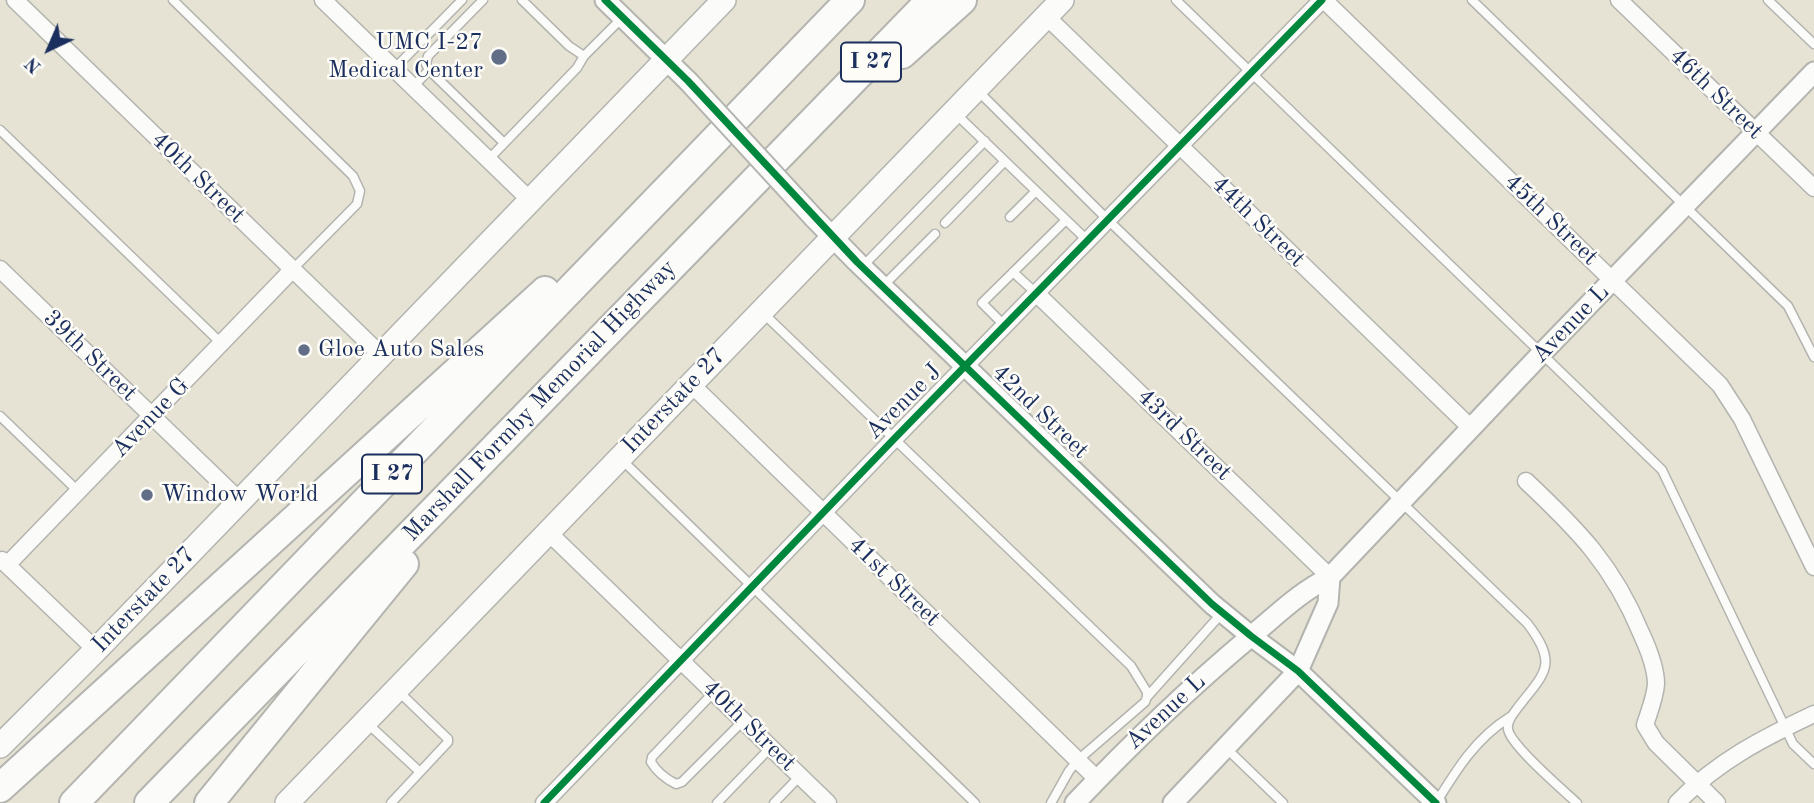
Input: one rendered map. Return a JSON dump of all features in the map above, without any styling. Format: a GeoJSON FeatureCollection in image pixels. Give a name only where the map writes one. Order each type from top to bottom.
{"type":"FeatureCollection","features":[{"type":"Feature","properties":{"kind":"highway"},"geometry":{"type":"LineString","coordinates":[[771,81],[839,0]]}},
{"type":"Feature","properties":{"kind":"highway","name":"I 27"},"geometry":{"type":"LineString","coordinates":[[74,803],[850,0]]}},
{"type":"Feature","properties":{"kind":"highway","name":"Marshall Formby Memorial Highway"},"geometry":{"type":"LineString","coordinates":[[149,803],[931,0]]}},
{"type":"Feature","properties":{"kind":"highway"},"geometry":{"type":"LineString","coordinates":[[811,125],[885,69],[962,0]]}},
{"type":"Feature","properties":{"kind":"highway"},"geometry":{"type":"LineString","coordinates":[[0,788],[575,263],[709,145]]}},
{"type":"Feature","properties":{"kind":"highway"},"geometry":{"type":"LineString","coordinates":[[209,803],[404,564],[561,378]]}},
{"type":"Feature","properties":{"kind":"main road","name":"Interstate 27"},"geometry":{"type":"LineString","coordinates":[[0,746],[724,0]]}},
{"type":"Feature","properties":{"kind":"main road","name":"Interstate 27"},"geometry":{"type":"LineString","coordinates":[[287,803],[1054,8]]}},
{"type":"Feature","properties":{"kind":"street","name":"40th Street"},"geometry":{"type":"LineString","coordinates":[[15,0],[381,355]]}},
{"type":"Feature","properties":{"kind":"street"},"geometry":{"type":"LineString","coordinates":[[323,0],[530,201]]}},
{"type":"Feature","properties":{"kind":"street","name":"42nd Street"},"geometry":{"type":"LineString","coordinates":[[605,0],[688,81],[862,267],[1222,613],[1298,671],[1436,803]]}},
{"type":"Feature","properties":{"kind":"street","name":"Avenue J"},"geometry":{"type":"LineString","coordinates":[[544,803],[893,440],[1323,0]]}},
{"type":"Feature","properties":{"kind":"street","name":"45th Street"},"geometry":{"type":"LineString","coordinates":[[1323,0],[1703,367],[1732,403],[1814,567]]}},
{"type":"Feature","properties":{"kind":"street","name":"46th Street"},"geometry":{"type":"LineString","coordinates":[[1619,0],[1814,188]]}},
{"type":"Feature","properties":{"kind":"street","name":"44th Street"},"geometry":{"type":"LineString","coordinates":[[1054,8],[1180,146],[1471,428]]}},
{"type":"Feature","properties":{"kind":"street","name":"Avenue L"},"geometry":{"type":"LineString","coordinates":[[1075,803],[1172,704],[1306,589],[1330,577],[1814,72]]}},
{"type":"Feature","properties":{"kind":"street","name":"39th Street"},"geometry":{"type":"LineString","coordinates":[[0,269],[240,501]]}},
{"type":"Feature","properties":{"kind":"street","name":"Avenue G"},"geometry":{"type":"LineString","coordinates":[[4,562],[79,492],[292,270]]}},
{"type":"Feature","properties":{"kind":"street","name":"43rd Street"},"geometry":{"type":"LineString","coordinates":[[1037,294],[1330,577]]}},
{"type":"Feature","properties":{"kind":"street","name":"41st Street"},"geometry":{"type":"LineString","coordinates":[[691,384],[1097,779]]}},
{"type":"Feature","properties":{"kind":"street"},"geometry":{"type":"LineString","coordinates":[[1526,481],[1575,528],[1615,579],[1629,604],[1655,671],[1654,696],[1645,725],[1656,743],[1717,803]]}},
{"type":"Feature","properties":{"kind":"street","name":"40th Street"},"geometry":{"type":"LineString","coordinates":[[548,532],[828,803]]}},
{"type":"Feature","properties":{"kind":"street"},"geometry":{"type":"LineString","coordinates":[[4,562],[96,650]]}},
{"type":"Feature","properties":{"kind":"street"},"geometry":{"type":"LineString","coordinates":[[1173,803],[1298,671],[1328,603],[1330,577]]}},
{"type":"Feature","properties":{"kind":"street"},"geometry":{"type":"LineString","coordinates":[[1677,803],[1696,783],[1731,756],[1814,714]]}},
{"type":"Feature","properties":{"kind":"lane"},"geometry":{"type":"LineString","coordinates":[[173,0],[354,176],[359,191],[357,204],[292,270]]}},
{"type":"Feature","properties":{"kind":"lane"},"geometry":{"type":"LineString","coordinates":[[394,69],[461,0]]}},
{"type":"Feature","properties":{"kind":"lane"},"geometry":{"type":"LineString","coordinates":[[483,0],[428,56],[426,64],[504,143]]}},
{"type":"Feature","properties":{"kind":"lane"},"geometry":{"type":"LineString","coordinates":[[522,0],[569,46],[584,56]]}},
{"type":"Feature","properties":{"kind":"lane"},"geometry":{"type":"LineString","coordinates":[[1177,0],[1662,470],[1793,744],[1814,764]]}},
{"type":"Feature","properties":{"kind":"lane"},"geometry":{"type":"LineString","coordinates":[[1472,0],[1788,306],[1814,357]]}},
{"type":"Feature","properties":{"kind":"lane"},"geometry":{"type":"LineString","coordinates":[[1768,0],[1814,44]]}},
{"type":"Feature","properties":{"kind":"lane"},"geometry":{"type":"LineString","coordinates":[[488,160],[578,68],[584,56],[622,17]]}},
{"type":"Feature","properties":{"kind":"lane"},"geometry":{"type":"LineString","coordinates":[[413,87],[429,70]]}},
{"type":"Feature","properties":{"kind":"lane"},"geometry":{"type":"LineString","coordinates":[[976,89],[1108,220],[1527,623],[1541,642],[1546,656],[1544,671],[1536,687],[1510,717],[1478,742],[1436,803]]}},
{"type":"Feature","properties":{"kind":"lane"},"geometry":{"type":"LineString","coordinates":[[954,112],[1088,241]]}},
{"type":"Feature","properties":{"kind":"lane"},"geometry":{"type":"LineString","coordinates":[[0,130],[222,344]]}},
{"type":"Feature","properties":{"kind":"lane"},"geometry":{"type":"LineString","coordinates":[[862,267],[985,141]]}},
{"type":"Feature","properties":{"kind":"lane"},"geometry":{"type":"LineString","coordinates":[[945,223],[1005,161]]}},
{"type":"Feature","properties":{"kind":"lane"},"geometry":{"type":"LineString","coordinates":[[1010,217],[1036,191]]}},
{"type":"Feature","properties":{"kind":"lane"},"geometry":{"type":"LineString","coordinates":[[1005,326],[982,303],[1066,220]]}},
{"type":"Feature","properties":{"kind":"lane"},"geometry":{"type":"LineString","coordinates":[[883,286],[934,234]]}},
{"type":"Feature","properties":{"kind":"lane"},"geometry":{"type":"LineString","coordinates":[[1013,272],[1037,294]]}},
{"type":"Feature","properties":{"kind":"lane"},"geometry":{"type":"LineString","coordinates":[[761,311],[1131,666],[1147,692],[1147,697]]}},
{"type":"Feature","properties":{"kind":"lane"},"geometry":{"type":"LineString","coordinates":[[0,416],[79,492]]}},
{"type":"Feature","properties":{"kind":"lane"},"geometry":{"type":"LineString","coordinates":[[620,457],[975,803]]}},
{"type":"Feature","properties":{"kind":"lane"},"geometry":{"type":"LineString","coordinates":[[1051,803],[1078,760],[1132,716],[1222,613]]}},
{"type":"Feature","properties":{"kind":"lane"},"geometry":{"type":"LineString","coordinates":[[391,803],[447,744],[448,739],[397,689]]}},
{"type":"Feature","properties":{"kind":"lane"},"geometry":{"type":"LineString","coordinates":[[714,692],[652,757],[651,762],[667,780],[676,784],[682,782],[744,721]]}},
{"type":"Feature","properties":{"kind":"lane"},"geometry":{"type":"LineString","coordinates":[[1510,717],[1507,728],[1514,742],[1577,803]]}},
{"type":"Feature","properties":{"kind":"lane"},"geometry":{"type":"LineString","coordinates":[[366,721],[420,772]]}},
{"type":"Feature","properties":{"kind":"lane"},"geometry":{"type":"LineString","coordinates":[[717,803],[771,747]]}},
{"type":"Feature","properties":{"kind":"lane"},"geometry":{"type":"LineString","coordinates":[[1226,748],[1283,803]]}},
{"type":"Feature","properties":{"kind":"lane"},"geometry":{"type":"LineString","coordinates":[[774,803],[800,776]]}},
{"type":"Feature","properties":{"kind":"cycle path"},"geometry":{"type":"LineString","coordinates":[[605,0],[688,81],[857,262],[1212,604],[1298,671],[1436,803]]}},
{"type":"Feature","properties":{"kind":"cycle path"},"geometry":{"type":"LineString","coordinates":[[544,803],[1322,0]]}},
{"type":"Feature","properties":{"kind":"place","name":"UMC I-27 Medical Center"},"geometry":{"type":"Point","coordinates":[499,57]}},
{"type":"Feature","properties":{"kind":"place","name":"Gloe Auto Sales"},"geometry":{"type":"Point","coordinates":[304,350]}},
{"type":"Feature","properties":{"kind":"place","name":"Window World"},"geometry":{"type":"Point","coordinates":[147,495]}}]}
